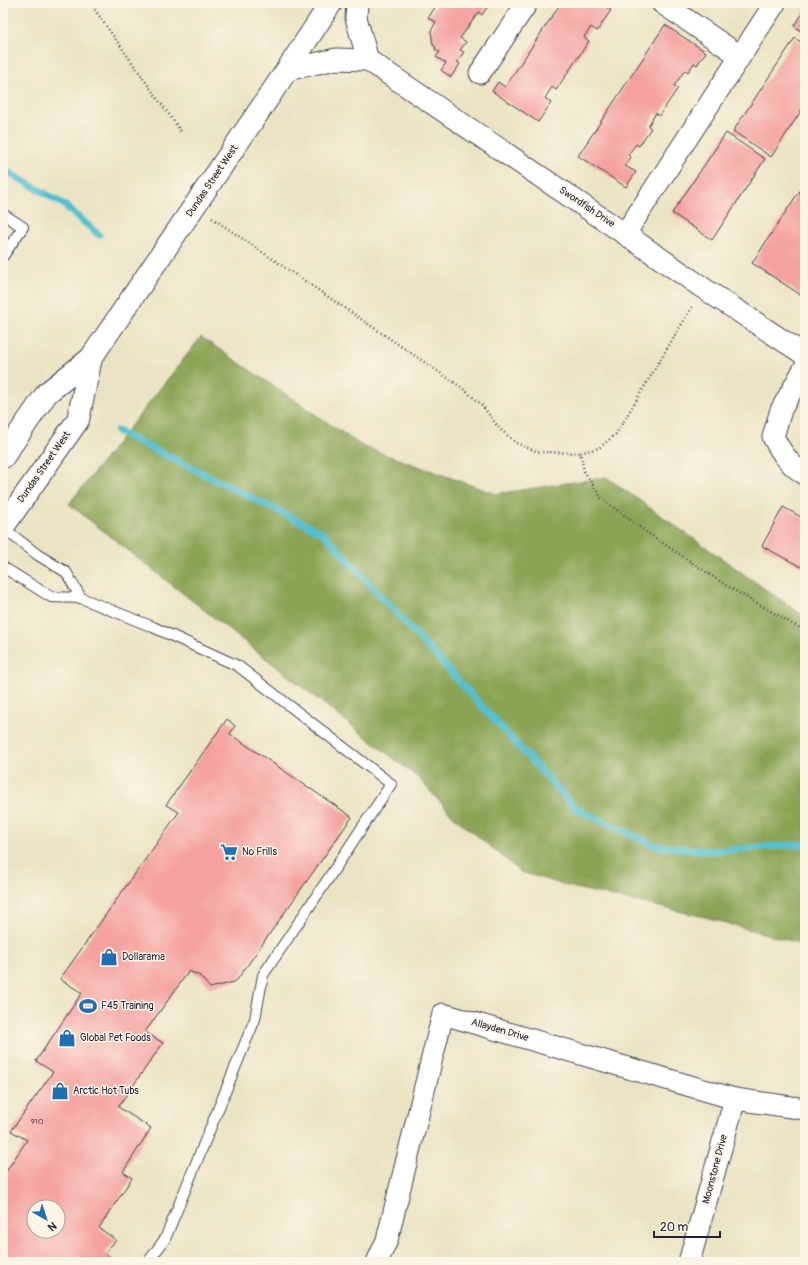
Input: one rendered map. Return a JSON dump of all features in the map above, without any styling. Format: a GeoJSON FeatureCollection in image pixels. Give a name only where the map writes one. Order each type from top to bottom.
{"type":"FeatureCollection","features":[{"type":"Feature","properties":{"kind":"main road","name":"Dundas Street West"},"geometry":{"type":"LineString","coordinates":[[3,457],[47,392],[91,358],[331,3]]}},
{"type":"Feature","properties":{"kind":"main road","name":"Dundas Street West"},"geometry":{"type":"LineString","coordinates":[[3,528],[78,420],[91,358]]}},
{"type":"Feature","properties":{"kind":"street"},"geometry":{"type":"LineString","coordinates":[[287,70],[336,59],[368,60],[356,18],[357,3]]}},
{"type":"Feature","properties":{"kind":"street"},"geometry":{"type":"LineString","coordinates":[[480,73],[527,3]]}},
{"type":"Feature","properties":{"kind":"street"},"geometry":{"type":"LineString","coordinates":[[662,3],[740,56]]}},
{"type":"Feature","properties":{"kind":"street"},"geometry":{"type":"LineString","coordinates":[[625,234],[775,3]]}},
{"type":"Feature","properties":{"kind":"street","name":"Swordfish Drive"},"geometry":{"type":"LineString","coordinates":[[368,60],[703,288],[805,354]]}},
{"type":"Feature","properties":{"kind":"street"},"geometry":{"type":"LineString","coordinates":[[805,367],[780,410],[773,437],[787,460],[805,474]]}},
{"type":"Feature","properties":{"kind":"street","name":"Allayden Drive"},"geometry":{"type":"LineString","coordinates":[[377,1262],[387,1240],[443,1014],[735,1099],[805,1109]]}},
{"type":"Feature","properties":{"kind":"street","name":"Moonstone Drive"},"geometry":{"type":"LineString","coordinates":[[689,1262],[735,1099]]}},
{"type":"Feature","properties":{"kind":"lane"},"geometry":{"type":"LineString","coordinates":[[3,214],[23,227],[3,256]]}},
{"type":"Feature","properties":{"kind":"lane"},"geometry":{"type":"LineString","coordinates":[[3,528],[38,555],[66,572],[81,598]]}},
{"type":"Feature","properties":{"kind":"lane"},"geometry":{"type":"LineString","coordinates":[[3,566],[51,597],[81,598],[153,627],[238,666],[390,784],[331,876],[263,975],[255,1019],[165,1239],[148,1262]]}},
{"type":"Feature","properties":{"kind":"path"},"geometry":{"type":"LineString","coordinates":[[90,3],[182,133]]}},
{"type":"Feature","properties":{"kind":"path"},"geometry":{"type":"LineString","coordinates":[[195,206],[461,387],[481,404],[499,428],[516,443],[538,452],[580,453],[598,448],[616,434],[703,288]]}},
{"type":"Feature","properties":{"kind":"path"},"geometry":{"type":"LineString","coordinates":[[580,453],[584,471],[601,498],[650,534],[727,586],[805,631]]}},
{"type":"Feature","properties":{"kind":"green space"},"geometry":{"type":"Polygon","coordinates":[[[201,337],[362,446],[496,494],[606,477],[805,617],[805,945],[705,917],[571,887],[521,872],[454,817],[417,777],[69,504],[201,337]]]}},
{"type":"Feature","properties":{"kind":"building"},"geometry":{"type":"Polygon","coordinates":[[[438,3],[483,3],[488,6],[482,15],[479,12],[460,38],[466,42],[460,50],[464,52],[457,62],[460,64],[451,77],[441,70],[446,63],[436,57],[440,52],[435,50],[436,47],[433,45],[431,31],[436,22],[428,18],[438,3]]]}},
{"type":"Feature","properties":{"kind":"building"},"geometry":{"type":"Polygon","coordinates":[[[561,3],[600,3],[611,10],[597,31],[591,27],[584,37],[589,41],[556,90],[552,87],[545,98],[551,103],[538,122],[492,91],[498,82],[505,87],[561,3]]]}},
{"type":"Feature","properties":{"kind":"building"},"geometry":{"type":"Polygon","coordinates":[[[805,10],[805,34],[794,26],[805,10]]]}},
{"type":"Feature","properties":{"kind":"building"},"geometry":{"type":"Polygon","coordinates":[[[665,25],[706,52],[697,65],[694,63],[688,72],[685,70],[674,86],[678,88],[659,116],[656,113],[648,126],[651,128],[639,146],[636,144],[628,155],[631,157],[625,166],[636,172],[626,187],[578,156],[665,25]]]}},
{"type":"Feature","properties":{"kind":"building"},"geometry":{"type":"Polygon","coordinates":[[[795,38],[805,45],[805,105],[771,157],[733,131],[795,38]]]}},
{"type":"Feature","properties":{"kind":"building"},"geometry":{"type":"Polygon","coordinates":[[[726,133],[765,159],[712,240],[672,213],[726,133]]]}},
{"type":"Feature","properties":{"kind":"building"},"geometry":{"type":"Polygon","coordinates":[[[805,182],[805,196],[799,192],[805,182]]]}},
{"type":"Feature","properties":{"kind":"building"},"geometry":{"type":"Polygon","coordinates":[[[798,193],[805,198],[804,297],[752,263],[798,193]]]}},
{"type":"Feature","properties":{"kind":"building"},"geometry":{"type":"Polygon","coordinates":[[[783,507],[805,519],[805,569],[762,546],[783,507]]]}},
{"type":"Feature","properties":{"kind":"building"},"geometry":{"type":"Polygon","coordinates":[[[227,719],[235,726],[230,734],[352,817],[237,980],[210,988],[200,976],[189,971],[145,1032],[163,1043],[118,1107],[151,1128],[123,1172],[132,1178],[99,1228],[116,1240],[105,1253],[116,1262],[3,1262],[3,1176],[27,1140],[11,1131],[53,1072],[36,1061],[82,993],[60,979],[179,812],[166,805],[227,719]]]}},
{"type":"Feature","properties":{"kind":"waterway"},"geometry":{"type":"LineString","coordinates":[[3,169],[63,204],[99,235]]}},
{"type":"Feature","properties":{"kind":"waterway"},"geometry":{"type":"LineString","coordinates":[[117,431],[323,533],[576,809],[656,846],[708,851],[805,844]]}},
{"type":"Feature","properties":{"kind":"place","name":"No Frills"},"geometry":{"type":"Point","coordinates":[229,852]}},
{"type":"Feature","properties":{"kind":"place","name":"Dollarama"},"geometry":{"type":"Point","coordinates":[109,957]}},
{"type":"Feature","properties":{"kind":"place","name":"F45 Training"},"geometry":{"type":"Point","coordinates":[88,1006]}},
{"type":"Feature","properties":{"kind":"place","name":"Global Pet Foods"},"geometry":{"type":"Point","coordinates":[67,1038]}},
{"type":"Feature","properties":{"kind":"place","name":"Arctic Hot Tubs"},"geometry":{"type":"Point","coordinates":[60,1091]}}]}
